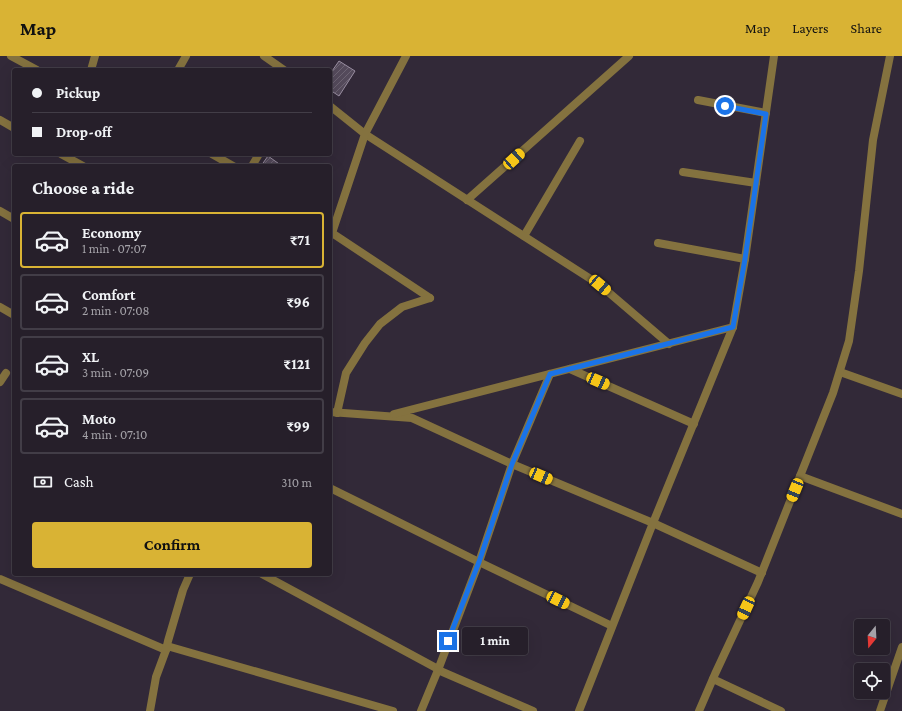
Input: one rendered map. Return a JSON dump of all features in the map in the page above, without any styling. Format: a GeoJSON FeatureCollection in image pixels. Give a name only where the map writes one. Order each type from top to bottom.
{"type":"FeatureCollection","features":[{"type":"Feature","properties":{"kind":"street"},"geometry":{"type":"LineString","coordinates":[[11,56],[33,68]]}},
{"type":"Feature","properties":{"kind":"street"},"geometry":{"type":"LineString","coordinates":[[92,68],[95,56]]}},
{"type":"Feature","properties":{"kind":"street"},"geometry":{"type":"LineString","coordinates":[[179,68],[186,56]]}},
{"type":"Feature","properties":{"kind":"street"},"geometry":{"type":"LineString","coordinates":[[264,56],[281,68]]}},
{"type":"Feature","properties":{"kind":"street"},"geometry":{"type":"LineString","coordinates":[[332,231],[365,134],[406,56]]}},
{"type":"Feature","properties":{"kind":"street"},"geometry":{"type":"LineString","coordinates":[[467,200],[629,56]]}},
{"type":"Feature","properties":{"kind":"street"},"geometry":{"type":"LineString","coordinates":[[579,711],[653,523],[733,327],[745,259],[774,56]]}},
{"type":"Feature","properties":{"kind":"street"},"geometry":{"type":"LineString","coordinates":[[699,711],[762,573],[840,372],[849,341],[859,272],[873,140],[890,56]]}},
{"type":"Feature","properties":{"kind":"street"},"geometry":{"type":"LineString","coordinates":[[698,100],[766,114]]}},
{"type":"Feature","properties":{"kind":"street"},"geometry":{"type":"LineString","coordinates":[[332,108],[365,134],[600,285],[669,344]]}},
{"type":"Feature","properties":{"kind":"street"},"geometry":{"type":"LineString","coordinates":[[0,120],[12,127]]}},
{"type":"Feature","properties":{"kind":"street"},"geometry":{"type":"LineString","coordinates":[[524,236],[580,140]]}},
{"type":"Feature","properties":{"kind":"street"},"geometry":{"type":"LineString","coordinates":[[65,156],[79,164]]}},
{"type":"Feature","properties":{"kind":"street"},"geometry":{"type":"LineString","coordinates":[[216,156],[230,164]]}},
{"type":"Feature","properties":{"kind":"street"},"geometry":{"type":"LineString","coordinates":[[683,172],[756,183]]}},
{"type":"Feature","properties":{"kind":"street"},"geometry":{"type":"LineString","coordinates":[[0,211],[12,218]]}},
{"type":"Feature","properties":{"kind":"street"},"geometry":{"type":"LineString","coordinates":[[332,235],[430,298],[402,307],[380,324],[365,343],[346,373],[334,412],[412,418],[512,464],[653,523],[762,573]]}},
{"type":"Feature","properties":{"kind":"street"},"geometry":{"type":"LineString","coordinates":[[658,243],[745,259]]}},
{"type":"Feature","properties":{"kind":"street"},"geometry":{"type":"LineString","coordinates":[[0,307],[12,314]]}},
{"type":"Feature","properties":{"kind":"street"},"geometry":{"type":"LineString","coordinates":[[386,416],[733,327]]}},
{"type":"Feature","properties":{"kind":"street"},"geometry":{"type":"LineString","coordinates":[[570,369],[694,424]]}},
{"type":"Feature","properties":{"kind":"street"},"geometry":{"type":"LineString","coordinates":[[840,372],[902,394]]}},
{"type":"Feature","properties":{"kind":"street"},"geometry":{"type":"LineString","coordinates":[[0,382],[6,373]]}},
{"type":"Feature","properties":{"kind":"street"},"geometry":{"type":"LineString","coordinates":[[421,711],[479,562],[512,464],[550,374]]}},
{"type":"Feature","properties":{"kind":"street"},"geometry":{"type":"LineString","coordinates":[[800,476],[902,514]]}},
{"type":"Feature","properties":{"kind":"street"},"geometry":{"type":"LineString","coordinates":[[332,489],[612,626]]}},
{"type":"Feature","properties":{"kind":"street"},"geometry":{"type":"LineString","coordinates":[[150,711],[156,677],[167,648],[183,590],[189,576]]}},
{"type":"Feature","properties":{"kind":"street"},"geometry":{"type":"LineString","coordinates":[[266,576],[438,670],[533,711]]}},
{"type":"Feature","properties":{"kind":"street"},"geometry":{"type":"LineString","coordinates":[[0,579],[167,648],[394,711]]}},
{"type":"Feature","properties":{"kind":"street"},"geometry":{"type":"LineString","coordinates":[[880,711],[902,647]]}},
{"type":"Feature","properties":{"kind":"street"},"geometry":{"type":"LineString","coordinates":[[713,679],[781,711]]}},
{"type":"Feature","properties":{"kind":"building"},"geometry":{"type":"Polygon","coordinates":[[[339,61],[355,71],[339,96],[332,91],[332,71],[339,61]]]}},
{"type":"Feature","properties":{"kind":"building"},"geometry":{"type":"Polygon","coordinates":[[[268,156],[279,164],[262,164],[268,156]]]}},
{"type":"Feature","properties":{"kind":"route"},"geometry":{"type":"LineString","coordinates":[[448,641],[479,562],[512,464],[550,374],[733,327],[745,259],[766,114],[725,106]]}}]}
